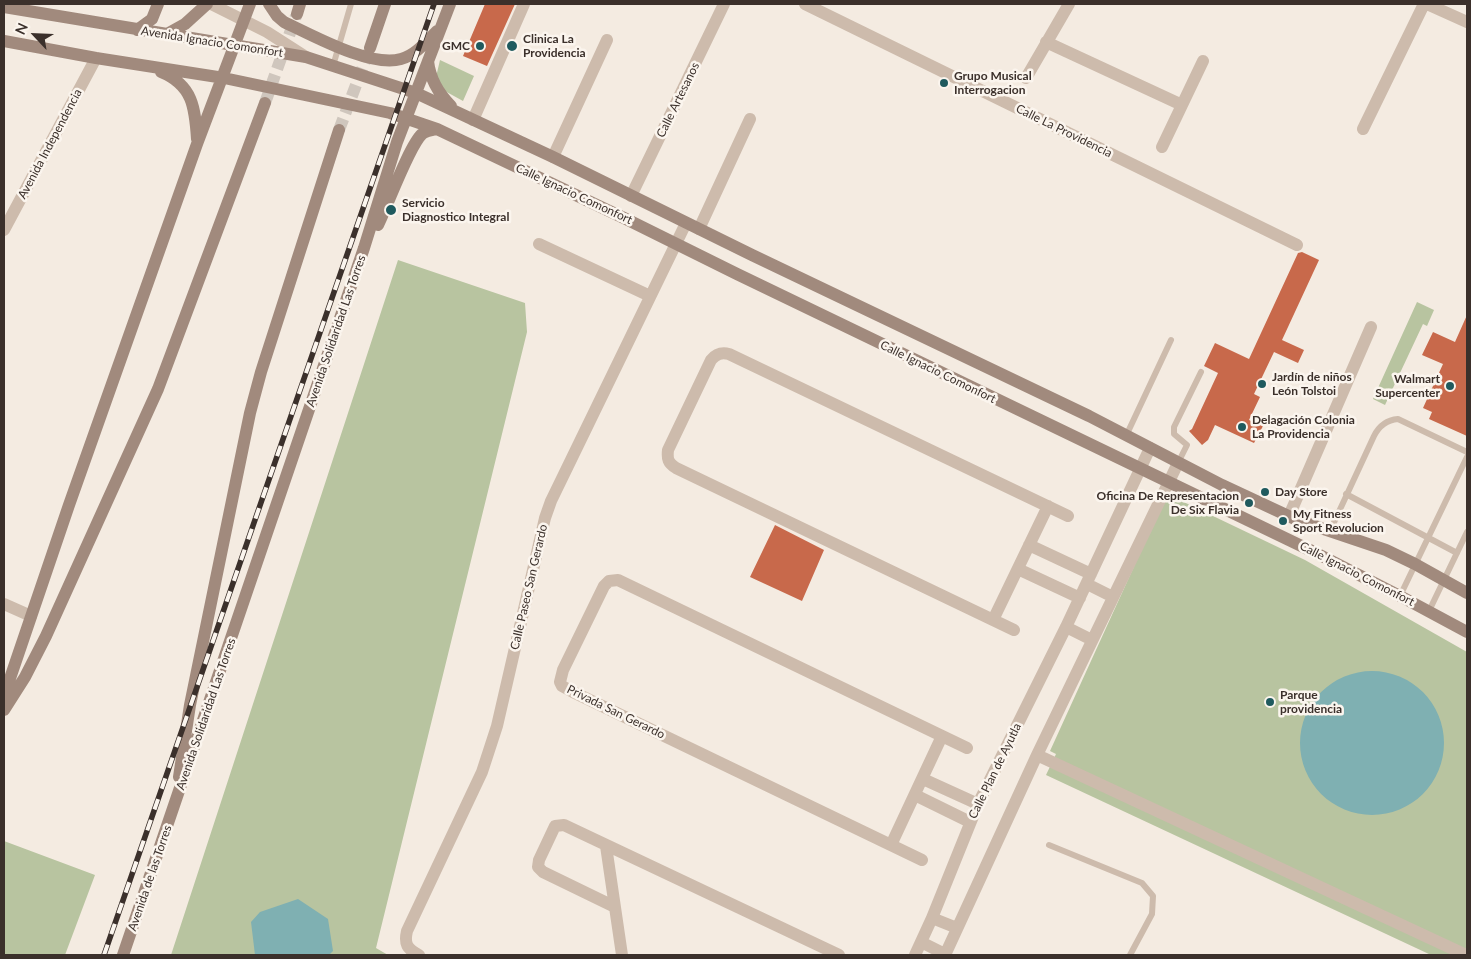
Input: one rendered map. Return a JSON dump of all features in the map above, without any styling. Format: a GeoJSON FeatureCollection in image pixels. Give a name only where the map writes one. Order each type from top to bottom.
{"type":"FeatureCollection","features":[{"type":"Feature","properties":{"kind":"main road"},"geometry":{"type":"LineString","coordinates":[[137,30],[152,19],[158,4]]}},
{"type":"Feature","properties":{"kind":"main road"},"geometry":{"type":"LineString","coordinates":[[167,34],[214,4]]}},
{"type":"Feature","properties":{"kind":"main road"},"geometry":{"type":"LineString","coordinates":[[4,696],[72,496],[197,144],[224,78],[250,4]]}},
{"type":"Feature","properties":{"kind":"main road"},"geometry":{"type":"LineString","coordinates":[[269,4],[277,16],[284,22],[339,47],[372,59],[401,59],[414,52],[440,28]]}},
{"type":"Feature","properties":{"kind":"main road"},"geometry":{"type":"LineString","coordinates":[[370,48],[386,4]]}},
{"type":"Feature","properties":{"kind":"main road","name":"Avenida Solidaridad Las Torres"},"geometry":{"type":"LineString","coordinates":[[176,800],[364,248],[406,118],[450,4]]}},
{"type":"Feature","properties":{"kind":"main road","name":"Avenida Ignacio Comonfort"},"geometry":{"type":"LineString","coordinates":[[4,7],[306,57],[416,94]]}},
{"type":"Feature","properties":{"kind":"main road"},"geometry":{"type":"LineString","coordinates":[[4,41],[96,58],[224,78],[406,118]]}},
{"type":"Feature","properties":{"kind":"main road"},"geometry":{"type":"LineString","coordinates":[[428,59],[430,72],[437,90],[456,112]]}},
{"type":"Feature","properties":{"kind":"main road"},"geometry":{"type":"LineString","coordinates":[[150,67],[169,75],[181,83],[188,93],[194,108],[197,144]]}},
{"type":"Feature","properties":{"kind":"main road","name":"Calle Ignacio Comonfort"},"geometry":{"type":"LineString","coordinates":[[416,94],[553,156],[686,223],[1126,436],[1222,485],[1289,516],[1386,550],[1467,593]]}},
{"type":"Feature","properties":{"kind":"main road"},"geometry":{"type":"LineString","coordinates":[[4,710],[46,636],[158,389],[265,103]]}},
{"type":"Feature","properties":{"kind":"main road","name":"Calle Ignacio Comonfort"},"geometry":{"type":"LineString","coordinates":[[406,118],[437,129],[676,243],[1400,596],[1467,632]]}},
{"type":"Feature","properties":{"kind":"main road"},"geometry":{"type":"LineString","coordinates":[[364,248],[378,226],[415,143],[422,134],[437,129]]}},
{"type":"Feature","properties":{"kind":"main road","name":"Avenida Solidaridad Las Torres"},"geometry":{"type":"LineString","coordinates":[[176,800],[190,705],[250,413],[261,372],[339,130]]}},
{"type":"Feature","properties":{"kind":"main road","name":"Avenida de las Torres"},"geometry":{"type":"LineString","coordinates":[[123,955],[176,800]]}},
{"type":"Feature","properties":{"kind":"street"},"geometry":{"type":"LineString","coordinates":[[214,4],[245,20],[306,57]]}},
{"type":"Feature","properties":{"kind":"street"},"geometry":{"type":"LineString","coordinates":[[473,120],[524,4]]}},
{"type":"Feature","properties":{"kind":"street","name":"Calle Artesanos"},"geometry":{"type":"LineString","coordinates":[[632,196],[724,4]]}},
{"type":"Feature","properties":{"kind":"street","name":"Calle La Providencia"},"geometry":{"type":"LineString","coordinates":[[805,4],[1297,245]]}},
{"type":"Feature","properties":{"kind":"street"},"geometry":{"type":"LineString","coordinates":[[1026,78],[1069,4]]}},
{"type":"Feature","properties":{"kind":"street"},"geometry":{"type":"LineString","coordinates":[[1363,129],[1425,4],[1467,22]]}},
{"type":"Feature","properties":{"kind":"street"},"geometry":{"type":"LineString","coordinates":[[553,156],[607,40]]}},
{"type":"Feature","properties":{"kind":"street"},"geometry":{"type":"LineString","coordinates":[[1046,42],[1182,105]]}},
{"type":"Feature","properties":{"kind":"street","name":"Avenida Independencia"},"geometry":{"type":"LineString","coordinates":[[4,230],[96,58]]}},
{"type":"Feature","properties":{"kind":"street"},"geometry":{"type":"LineString","coordinates":[[1162,147],[1202,61]]}},
{"type":"Feature","properties":{"kind":"street"},"geometry":{"type":"LineString","coordinates":[[699,229],[750,119]]}},
{"type":"Feature","properties":{"kind":"street","name":"Calle Paseo San Gerardo"},"geometry":{"type":"LineString","coordinates":[[418,955],[406,945],[407,931],[488,758],[543,526],[551,501],[686,223]]}},
{"type":"Feature","properties":{"kind":"street"},"geometry":{"type":"LineString","coordinates":[[539,244],[650,296]]}},
{"type":"Feature","properties":{"kind":"street"},"geometry":{"type":"LineString","coordinates":[[1289,516],[1371,327]]}},
{"type":"Feature","properties":{"kind":"street"},"geometry":{"type":"LineString","coordinates":[[1014,630],[672,466],[667,457],[668,450],[714,356],[722,352],[1068,516]]}},
{"type":"Feature","properties":{"kind":"street","name":"Calle Plan de Ayutla"},"geometry":{"type":"LineString","coordinates":[[915,955],[978,804],[1066,628],[1150,448]]}},
{"type":"Feature","properties":{"kind":"street"},"geometry":{"type":"LineString","coordinates":[[921,942],[945,955],[1037,754],[1178,463]]}},
{"type":"Feature","properties":{"kind":"street"},"geometry":{"type":"LineString","coordinates":[[993,620],[1048,506]]}},
{"type":"Feature","properties":{"kind":"street"},"geometry":{"type":"LineString","coordinates":[[1029,546],[1089,579],[1113,597]]}},
{"type":"Feature","properties":{"kind":"street"},"geometry":{"type":"LineString","coordinates":[[1018,569],[1080,598]]}},
{"type":"Feature","properties":{"kind":"street","name":"Privada San Gerardo"},"geometry":{"type":"LineString","coordinates":[[922,860],[573,692],[562,686],[560,682],[563,670],[604,586],[609,581],[618,580],[967,748]]}},
{"type":"Feature","properties":{"kind":"street"},"geometry":{"type":"LineString","coordinates":[[4,604],[31,616]]}},
{"type":"Feature","properties":{"kind":"street"},"geometry":{"type":"LineString","coordinates":[[1066,628],[1092,640]]}},
{"type":"Feature","properties":{"kind":"street"},"geometry":{"type":"LineString","coordinates":[[891,845],[942,736]]}},
{"type":"Feature","properties":{"kind":"street"},"geometry":{"type":"LineString","coordinates":[[1037,754],[1466,955]]}},
{"type":"Feature","properties":{"kind":"street"},"geometry":{"type":"LineString","coordinates":[[923,779],[978,804]]}},
{"type":"Feature","properties":{"kind":"street"},"geometry":{"type":"LineString","coordinates":[[915,795],[970,822]]}},
{"type":"Feature","properties":{"kind":"street"},"geometry":{"type":"LineString","coordinates":[[613,906],[544,872],[538,864],[552,829],[557,825],[564,826],[839,955]]}},
{"type":"Feature","properties":{"kind":"street"},"geometry":{"type":"LineString","coordinates":[[606,846],[613,906],[622,955]]}},
{"type":"Feature","properties":{"kind":"street"},"geometry":{"type":"LineString","coordinates":[[932,918],[956,928]]}},
{"type":"Feature","properties":{"kind":"lane"},"geometry":{"type":"LineString","coordinates":[[333,66],[351,4]]}},
{"type":"Feature","properties":{"kind":"lane"},"geometry":{"type":"LineString","coordinates":[[1126,436],[1171,340]]}},
{"type":"Feature","properties":{"kind":"lane"},"geometry":{"type":"LineString","coordinates":[[1178,463],[1187,445],[1174,434],[1174,427],[1201,372]]}},
{"type":"Feature","properties":{"kind":"lane"},"geometry":{"type":"LineString","coordinates":[[1330,531],[1378,427],[1393,419],[1398,419],[1467,452]]}},
{"type":"Feature","properties":{"kind":"lane"},"geometry":{"type":"LineString","coordinates":[[1400,596],[1467,457]]}},
{"type":"Feature","properties":{"kind":"lane"},"geometry":{"type":"LineString","coordinates":[[1346,494],[1457,553]]}},
{"type":"Feature","properties":{"kind":"lane"},"geometry":{"type":"LineString","coordinates":[[1429,611],[1467,532]]}},
{"type":"Feature","properties":{"kind":"lane"},"geometry":{"type":"LineString","coordinates":[[1049,845],[1142,883],[1153,896],[1152,914],[1130,955]]}},
{"type":"Feature","properties":{"kind":"green space"},"geometry":{"type":"Polygon","coordinates":[[[440,60],[474,76],[463,101],[443,90],[436,77],[440,60]]]}},
{"type":"Feature","properties":{"kind":"green space"},"geometry":{"type":"Polygon","coordinates":[[[398,260],[525,303],[527,332],[376,948],[388,955],[171,955],[398,260]]]}},
{"type":"Feature","properties":{"kind":"green space"},"geometry":{"type":"Polygon","coordinates":[[[1417,302],[1434,310],[1427,326],[1423,324],[1385,405],[1373,399],[1417,302]]]}},
{"type":"Feature","properties":{"kind":"green space","name":"Parque providencia"},"geometry":{"type":"Polygon","coordinates":[[[1167,494],[1305,560],[1467,652],[1467,955],[1431,955],[1046,775],[1056,754],[1050,751],[1167,494]]]}},
{"type":"Feature","properties":{"kind":"green space"},"geometry":{"type":"Polygon","coordinates":[[[4,841],[95,875],[65,955],[4,955],[4,841]]]}},
{"type":"Feature","properties":{"kind":"water"},"geometry":{"type":"Polygon","coordinates":[[[1372,671],[1400,677],[1412,683],[1423,692],[1432,703],[1438,715],[1444,743],[1438,771],[1432,783],[1423,794],[1412,803],[1400,809],[1372,815],[1344,809],[1332,803],[1321,794],[1312,783],[1306,771],[1300,743],[1306,715],[1312,703],[1321,692],[1332,683],[1344,677],[1372,671]]]}},
{"type":"Feature","properties":{"kind":"water"},"geometry":{"type":"Polygon","coordinates":[[[298,899],[328,919],[333,951],[329,955],[255,955],[251,922],[260,912],[298,899]]]}},
{"type":"Feature","properties":{"kind":"building"},"geometry":{"type":"Polygon","coordinates":[[[485,4],[515,4],[487,66],[463,56],[485,4]]]}},
{"type":"Feature","properties":{"kind":"building"},"geometry":{"type":"Polygon","coordinates":[[[1302,252],[1319,260],[1282,340],[1304,350],[1298,363],[1274,352],[1254,394],[1260,397],[1249,420],[1263,426],[1254,443],[1215,425],[1208,440],[1202,445],[1189,431],[1192,429],[1218,373],[1204,366],[1215,343],[1249,359],[1298,253],[1302,252]]]}},
{"type":"Feature","properties":{"kind":"building","name":"Walmart Supercenter"},"geometry":{"type":"Polygon","coordinates":[[[1467,315],[1467,436],[1429,419],[1432,412],[1423,408],[1443,364],[1422,355],[1433,332],[1455,342],[1467,315]]]}},
{"type":"Feature","properties":{"kind":"building"},"geometry":{"type":"Polygon","coordinates":[[[775,525],[824,550],[802,601],[750,577],[775,525]]]}},
{"type":"Feature","properties":{"kind":"tunnel"},"geometry":{"type":"LineString","coordinates":[[265,103],[296,16]]}},
{"type":"Feature","properties":{"kind":"tunnel"},"geometry":{"type":"LineString","coordinates":[[339,130],[370,48]]}},
{"type":"Feature","properties":{"kind":"railway"},"geometry":{"type":"LineString","coordinates":[[104,955],[434,4]]}},
{"type":"Feature","properties":{"kind":"place","name":"GMC"},"geometry":{"type":"Point","coordinates":[480,46]}},
{"type":"Feature","properties":{"kind":"place","name":"Clinica La Providencia"},"geometry":{"type":"Point","coordinates":[512,46]}},
{"type":"Feature","properties":{"kind":"place","name":"Grupo Musical Interrogacion"},"geometry":{"type":"Point","coordinates":[944,83]}},
{"type":"Feature","properties":{"kind":"place","name":"Servicio Diagnostico Integral"},"geometry":{"type":"Point","coordinates":[391,210]}},
{"type":"Feature","properties":{"kind":"place","name":"Jardín de niños León Tolstoi"},"geometry":{"type":"Point","coordinates":[1262,384]}},
{"type":"Feature","properties":{"kind":"place","name":"Walmart Supercenter"},"geometry":{"type":"Point","coordinates":[1450,386]}},
{"type":"Feature","properties":{"kind":"place","name":"Delagación Colonia La Providencia"},"geometry":{"type":"Point","coordinates":[1242,427]}},
{"type":"Feature","properties":{"kind":"place","name":"Day Store"},"geometry":{"type":"Point","coordinates":[1265,492]}},
{"type":"Feature","properties":{"kind":"place","name":"Oficina De Representacion De Six Flavia"},"geometry":{"type":"Point","coordinates":[1249,503]}},
{"type":"Feature","properties":{"kind":"place","name":"My Fitness Sport Revolucion"},"geometry":{"type":"Point","coordinates":[1283,521]}},
{"type":"Feature","properties":{"kind":"place","name":"Parque providencia"},"geometry":{"type":"Point","coordinates":[1270,702]}}]}
